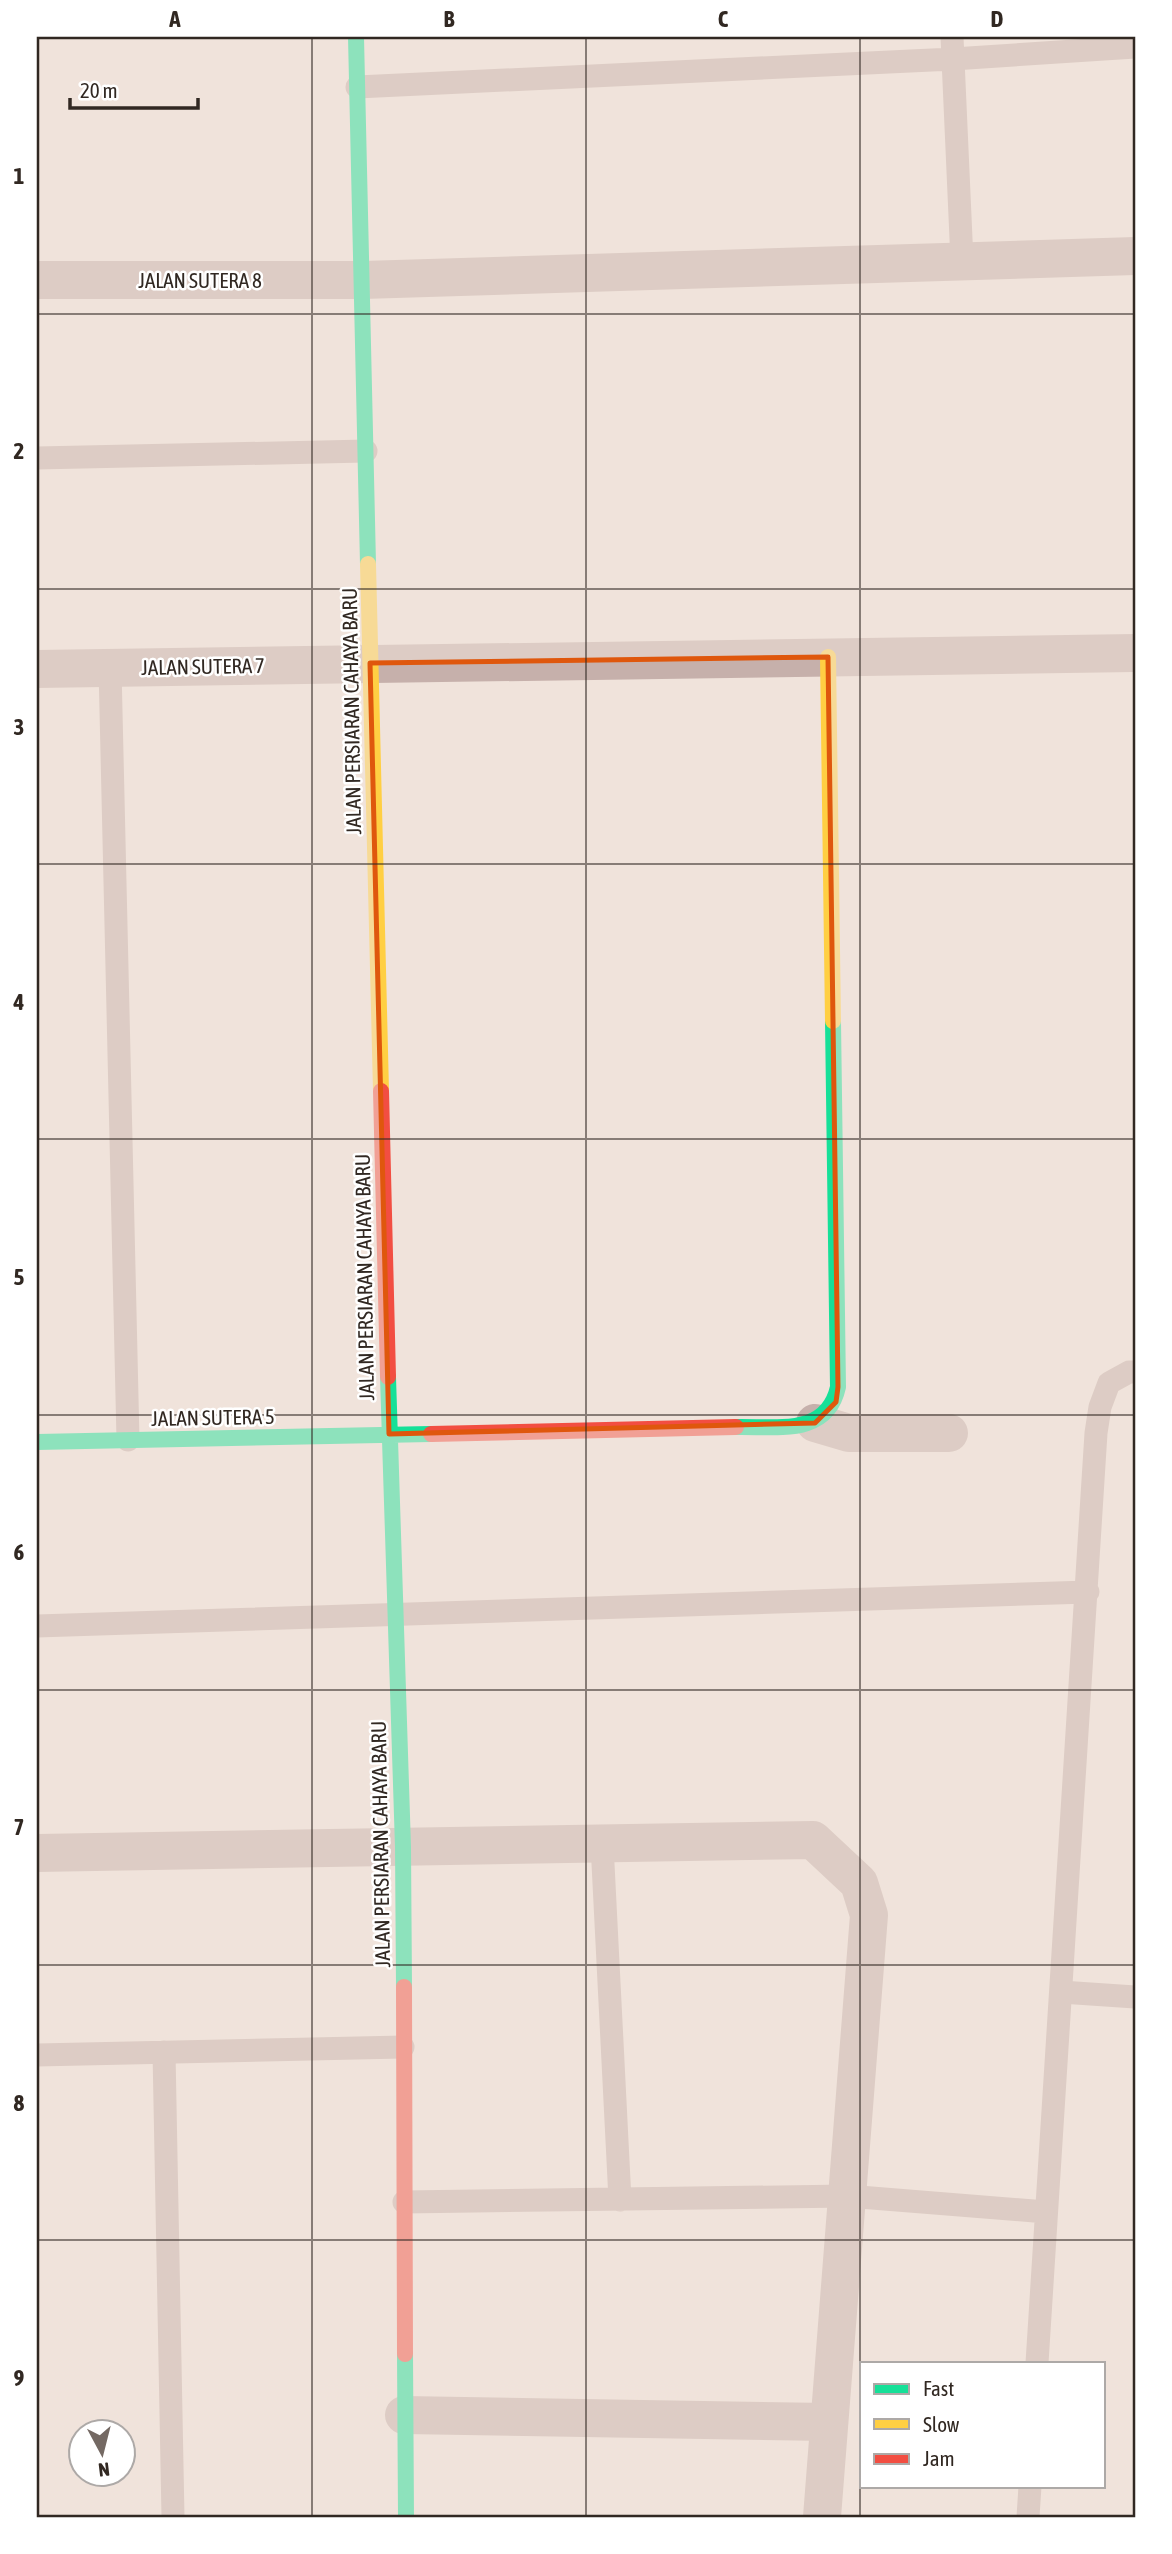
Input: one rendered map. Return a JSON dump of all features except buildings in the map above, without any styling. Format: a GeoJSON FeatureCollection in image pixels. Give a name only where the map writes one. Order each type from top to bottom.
{"type":"FeatureCollection","features":[{"type":"Feature","properties":{"kind":"street","name":"JALAN PERSIARAN CAHAYA BARU"},"geometry":{"type":"LineString","coordinates":[[355,37],[363,279],[389,1434],[403,1847],[406,2517]]}},
{"type":"Feature","properties":{"kind":"street","name":"JALAN SUTERA 8"},"geometry":{"type":"LineString","coordinates":[[37,280],[363,279],[1135,256]]}},
{"type":"Feature","properties":{"kind":"street","name":"JALAN SUTERA 7"},"geometry":{"type":"LineString","coordinates":[[37,669],[1135,653]]}},
{"type":"Feature","properties":{"kind":"street"},"geometry":{"type":"LineString","coordinates":[[815,1423],[827,1414],[836,1402],[838,1387],[828,657]]}},
{"type":"Feature","properties":{"kind":"street"},"geometry":{"type":"LineString","coordinates":[[815,1423],[849,1433],[949,1433]]}},
{"type":"Feature","properties":{"kind":"street","name":"JALAN SUTERA 5"},"geometry":{"type":"LineString","coordinates":[[37,1442],[800,1426],[815,1423]]}},
{"type":"Feature","properties":{"kind":"street"},"geometry":{"type":"LineString","coordinates":[[37,1853],[813,1840],[859,1883],[869,1915],[822,2517]]}},
{"type":"Feature","properties":{"kind":"street"},"geometry":{"type":"LineString","coordinates":[[404,2416],[829,2422]]}},
{"type":"Feature","properties":{"kind":"lane"},"geometry":{"type":"LineString","coordinates":[[357,87],[952,48],[1135,47]]}},
{"type":"Feature","properties":{"kind":"lane"},"geometry":{"type":"LineString","coordinates":[[952,48],[962,261]]}},
{"type":"Feature","properties":{"kind":"lane"},"geometry":{"type":"LineString","coordinates":[[37,458],[366,451]]}},
{"type":"Feature","properties":{"kind":"lane"},"geometry":{"type":"LineString","coordinates":[[110,668],[128,1440]]}},
{"type":"Feature","properties":{"kind":"lane"},"geometry":{"type":"LineString","coordinates":[[1037,2362],[1096,1433],[1100,1407],[1109,1383],[1129,1372],[1135,1372]]}},
{"type":"Feature","properties":{"kind":"lane"},"geometry":{"type":"LineString","coordinates":[[37,1626],[1088,1592]]}},
{"type":"Feature","properties":{"kind":"lane"},"geometry":{"type":"LineString","coordinates":[[602,1844],[620,2200]]}},
{"type":"Feature","properties":{"kind":"lane"},"geometry":{"type":"LineString","coordinates":[[1060,1993],[1135,1997]]}},
{"type":"Feature","properties":{"kind":"lane"},"geometry":{"type":"LineString","coordinates":[[37,2055],[404,2048]]}},
{"type":"Feature","properties":{"kind":"lane"},"geometry":{"type":"LineString","coordinates":[[164,2052],[173,2517]]}},
{"type":"Feature","properties":{"kind":"lane"},"geometry":{"type":"LineString","coordinates":[[404,2203],[847,2196],[1046,2211]]}},
{"type":"Feature","properties":{"kind":"lane"},"geometry":{"type":"LineString","coordinates":[[1028,2517],[1030,2488]]}},
{"type":"Feature","properties":{"kind":"highlighted area"},"geometry":{"type":"Polygon","coordinates":[[[828,657],[838,1387],[836,1402],[815,1423],[389,1434],[370,663],[828,657]]]}},
{"type":"Feature","properties":{"kind":"traffic: fast"},"geometry":{"type":"LineString","coordinates":[[356,37],[368,564]]}},
{"type":"Feature","properties":{"kind":"traffic: fast"},"geometry":{"type":"LineString","coordinates":[[736,1427],[783,1427],[811,1421],[823,1414],[832,1403],[838,1387],[833,1021]]}},
{"type":"Feature","properties":{"kind":"traffic: fast"},"geometry":{"type":"LineString","coordinates":[[388,1377],[403,1847],[404,1987]]}},
{"type":"Feature","properties":{"kind":"traffic: fast"},"geometry":{"type":"LineString","coordinates":[[37,1442],[431,1434]]}},
{"type":"Feature","properties":{"kind":"traffic: fast"},"geometry":{"type":"LineString","coordinates":[[405,2354],[406,2517]]}},
{"type":"Feature","properties":{"kind":"traffic: slow"},"geometry":{"type":"LineString","coordinates":[[368,564],[381,1091]]}},
{"type":"Feature","properties":{"kind":"traffic: slow"},"geometry":{"type":"LineString","coordinates":[[828,657],[833,1021]]}},
{"type":"Feature","properties":{"kind":"traffic: jam"},"geometry":{"type":"LineString","coordinates":[[381,1091],[388,1377]]}},
{"type":"Feature","properties":{"kind":"traffic: jam"},"geometry":{"type":"LineString","coordinates":[[431,1434],[736,1427]]}},
{"type":"Feature","properties":{"kind":"traffic: jam"},"geometry":{"type":"LineString","coordinates":[[404,1987],[405,2354]]}}]}
